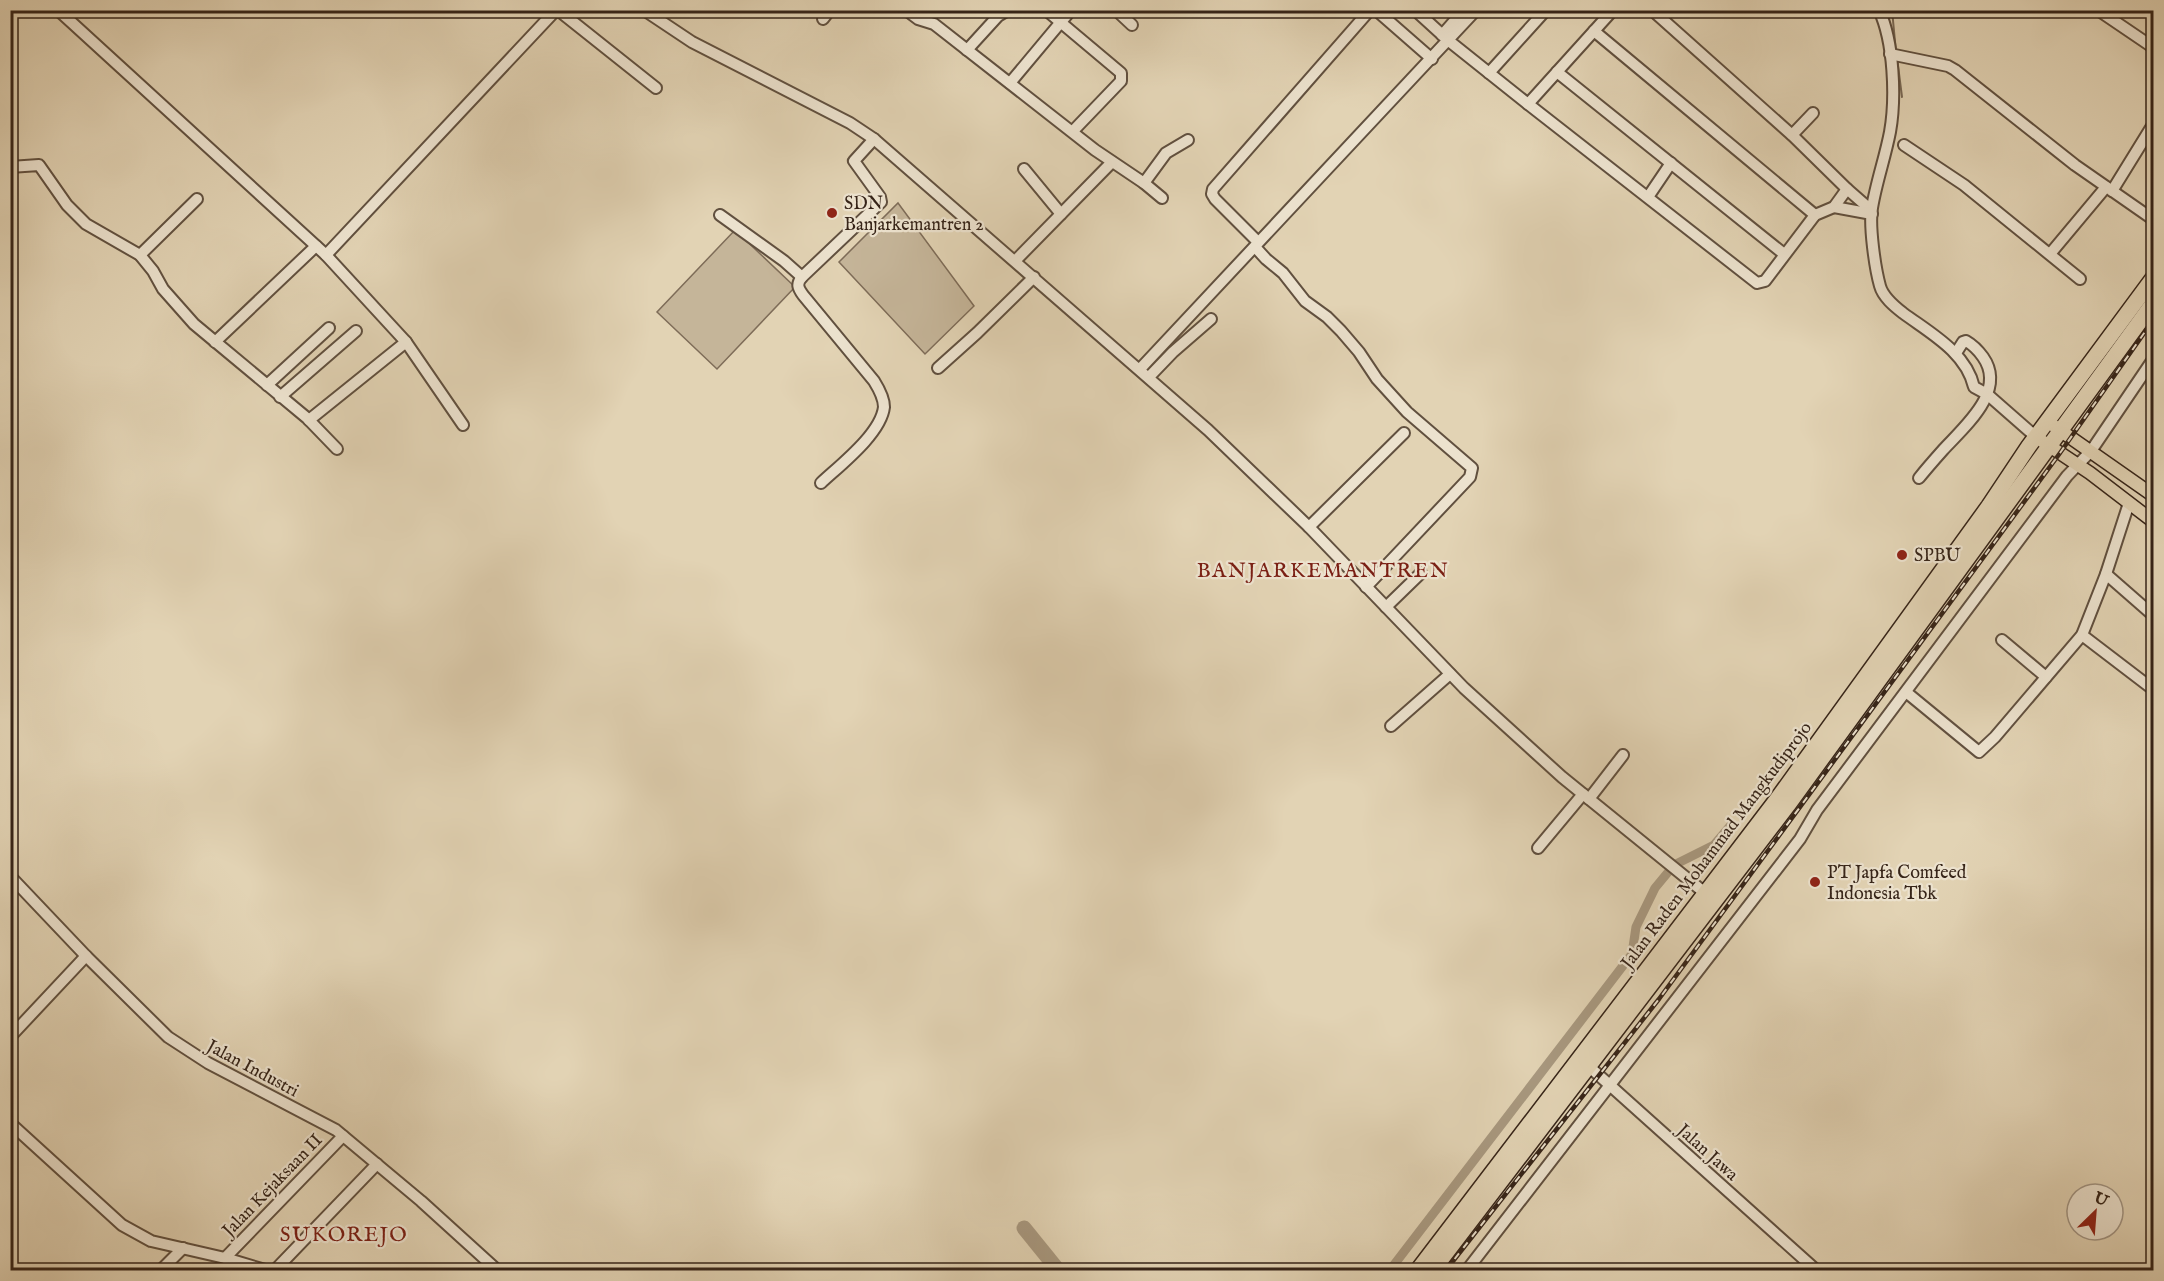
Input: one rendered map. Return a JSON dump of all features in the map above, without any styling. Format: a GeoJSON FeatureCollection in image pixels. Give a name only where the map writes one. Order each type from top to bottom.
{"type":"FeatureCollection","features":[{"type":"Feature","properties":{"kind":"highway"},"geometry":{"type":"LineString","coordinates":[[2054,426],[2154,278]]}},
{"type":"Feature","properties":{"kind":"highway"},"geometry":{"type":"LineString","coordinates":[[2042,441],[2154,302]]}},
{"type":"Feature","properties":{"kind":"highway","name":"Jalan Raden Mohammad Mangkudiprojo"},"geometry":{"type":"LineString","coordinates":[[1432,1270],[1989,506],[2042,441]]}},
{"type":"Feature","properties":{"kind":"highway","name":"Jalan Raden Mohammad Mangkudiprojo"},"geometry":{"type":"LineString","coordinates":[[1418,1270],[1788,805],[2042,441]]}},
{"type":"Feature","properties":{"kind":"main road"},"geometry":{"type":"LineString","coordinates":[[2054,426],[2154,496]]}},
{"type":"Feature","properties":{"kind":"main road"},"geometry":{"type":"LineString","coordinates":[[2042,441],[2079,465],[2154,522]]}},
{"type":"Feature","properties":{"kind":"street"},"geometry":{"type":"LineString","coordinates":[[58,10],[326,255],[406,342],[464,425]]}},
{"type":"Feature","properties":{"kind":"street"},"geometry":{"type":"LineString","coordinates":[[326,255],[557,10],[656,88]]}},
{"type":"Feature","properties":{"kind":"street"},"geometry":{"type":"LineString","coordinates":[[644,10],[692,42],[850,123],[874,139],[1208,430],[1309,526],[1450,674],[1562,777],[1706,894]]}},
{"type":"Feature","properties":{"kind":"street"},"geometry":{"type":"LineString","coordinates":[[906,10],[918,19],[934,24],[1162,198]]}},
{"type":"Feature","properties":{"kind":"street"},"geometry":{"type":"LineString","coordinates":[[967,50],[998,16],[1008,10]]}},
{"type":"Feature","properties":{"kind":"street"},"geometry":{"type":"LineString","coordinates":[[1046,10],[1121,73],[1122,77],[1121,81],[1073,131]]}},
{"type":"Feature","properties":{"kind":"street"},"geometry":{"type":"LineString","coordinates":[[1010,82],[1071,10]]}},
{"type":"Feature","properties":{"kind":"street"},"geometry":{"type":"LineString","coordinates":[[1116,10],[1132,25]]}},
{"type":"Feature","properties":{"kind":"street"},"geometry":{"type":"LineString","coordinates":[[1365,587],[1470,477],[1472,468],[1407,412],[1341,331],[1305,301],[1283,273],[1266,259],[1257,245],[1215,199],[1213,189],[1370,10]]}},
{"type":"Feature","properties":{"kind":"street"},"geometry":{"type":"LineString","coordinates":[[1376,10],[1432,59]]}},
{"type":"Feature","properties":{"kind":"street"},"geometry":{"type":"LineString","coordinates":[[1415,10],[1445,38],[1757,284],[1764,281],[1815,215],[1834,207],[1872,212]]}},
{"type":"Feature","properties":{"kind":"street"},"geometry":{"type":"LineString","coordinates":[[1140,369],[1350,143],[1432,59],[1464,10]]}},
{"type":"Feature","properties":{"kind":"street"},"geometry":{"type":"LineString","coordinates":[[1445,38],[1476,10]]}},
{"type":"Feature","properties":{"kind":"street"},"geometry":{"type":"LineString","coordinates":[[1489,73],[1546,10]]}},
{"type":"Feature","properties":{"kind":"street"},"geometry":{"type":"LineString","coordinates":[[1528,104],[1613,10]]}},
{"type":"Feature","properties":{"kind":"street"},"geometry":{"type":"LineString","coordinates":[[1652,10],[1792,135],[1872,212]]}},
{"type":"Feature","properties":{"kind":"street"},"geometry":{"type":"LineString","coordinates":[[1880,10],[1894,55],[1890,131],[1872,212],[1880,288],[1890,302],[1959,349],[1974,387],[1986,390],[2042,441]]}},
{"type":"Feature","properties":{"kind":"street"},"geometry":{"type":"LineString","coordinates":[[2098,10],[2154,48]]}},
{"type":"Feature","properties":{"kind":"street"},"geometry":{"type":"LineString","coordinates":[[1594,31],[1815,215]]}},
{"type":"Feature","properties":{"kind":"street"},"geometry":{"type":"LineString","coordinates":[[1894,55],[1948,66],[1955,70],[2075,165],[2154,220]]}},
{"type":"Feature","properties":{"kind":"street"},"geometry":{"type":"LineString","coordinates":[[1557,72],[1784,254]]}},
{"type":"Feature","properties":{"kind":"street"},"geometry":{"type":"LineString","coordinates":[[1792,135],[1813,113]]}},
{"type":"Feature","properties":{"kind":"street"},"geometry":{"type":"LineString","coordinates":[[2050,254],[2109,189],[2154,123]]}},
{"type":"Feature","properties":{"kind":"street"},"geometry":{"type":"LineString","coordinates":[[821,483],[874,430],[884,406],[882,396],[874,381],[798,287],[802,277],[880,205],[880,197],[854,161],[874,139]]}},
{"type":"Feature","properties":{"kind":"street"},"geometry":{"type":"LineString","coordinates":[[1144,183],[1166,153],[1188,140]]}},
{"type":"Feature","properties":{"kind":"street"},"geometry":{"type":"LineString","coordinates":[[1904,145],[1964,184],[2080,279]]}},
{"type":"Feature","properties":{"kind":"street"},"geometry":{"type":"LineString","coordinates":[[1015,261],[1112,162]]}},
{"type":"Feature","properties":{"kind":"street"},"geometry":{"type":"LineString","coordinates":[[1648,197],[1671,163]]}},
{"type":"Feature","properties":{"kind":"street"},"geometry":{"type":"LineString","coordinates":[[10,167],[39,165],[67,205],[86,224],[140,255],[163,289],[194,324],[309,420],[337,449]]}},
{"type":"Feature","properties":{"kind":"street"},"geometry":{"type":"LineString","coordinates":[[1024,169],[1061,214]]}},
{"type":"Feature","properties":{"kind":"street"},"geometry":{"type":"LineString","coordinates":[[1834,207],[1847,189]]}},
{"type":"Feature","properties":{"kind":"street"},"geometry":{"type":"LineString","coordinates":[[140,255],[197,199]]}},
{"type":"Feature","properties":{"kind":"street"},"geometry":{"type":"LineString","coordinates":[[720,215],[784,261],[802,277]]}},
{"type":"Feature","properties":{"kind":"street"},"geometry":{"type":"LineString","coordinates":[[215,342],[316,246]]}},
{"type":"Feature","properties":{"kind":"street"},"geometry":{"type":"LineString","coordinates":[[938,368],[1034,277]]}},
{"type":"Feature","properties":{"kind":"street"},"geometry":{"type":"LineString","coordinates":[[1149,377],[1173,352],[1211,319]]}},
{"type":"Feature","properties":{"kind":"street"},"geometry":{"type":"LineString","coordinates":[[267,385],[328,328]]}},
{"type":"Feature","properties":{"kind":"street"},"geometry":{"type":"LineString","coordinates":[[280,397],[356,331]]}},
{"type":"Feature","properties":{"kind":"street"},"geometry":{"type":"LineString","coordinates":[[309,420],[406,342]]}},
{"type":"Feature","properties":{"kind":"street"},"geometry":{"type":"LineString","coordinates":[[1919,478],[1968,424],[1986,390],[1990,371],[1985,360],[1970,344],[1959,349]]}},
{"type":"Feature","properties":{"kind":"street"},"geometry":{"type":"LineString","coordinates":[[1467,1270],[1779,866],[1817,810],[2067,476],[2091,451],[2154,358]]}},
{"type":"Feature","properties":{"kind":"street"},"geometry":{"type":"LineString","coordinates":[[1309,526],[1404,433]]}},
{"type":"Feature","properties":{"kind":"street"},"geometry":{"type":"LineString","coordinates":[[1906,692],[1979,752],[1995,737],[2082,635],[2106,574],[2129,503]]}},
{"type":"Feature","properties":{"kind":"street"},"geometry":{"type":"LineString","coordinates":[[1386,607],[1421,573]]}},
{"type":"Feature","properties":{"kind":"street"},"geometry":{"type":"LineString","coordinates":[[2106,574],[2154,616]]}},
{"type":"Feature","properties":{"kind":"street"},"geometry":{"type":"LineString","coordinates":[[2082,635],[2154,690]]}},
{"type":"Feature","properties":{"kind":"street"},"geometry":{"type":"LineString","coordinates":[[2002,640],[2046,677]]}},
{"type":"Feature","properties":{"kind":"street"},"geometry":{"type":"LineString","coordinates":[[1390,726],[1450,674]]}},
{"type":"Feature","properties":{"kind":"street"},"geometry":{"type":"LineString","coordinates":[[1538,848],[1623,755]]}},
{"type":"Feature","properties":{"kind":"street","name":"Jalan Industri"},"geometry":{"type":"LineString","coordinates":[[10,876],[168,1037],[178,1045],[344,1136],[421,1201],[493,1269]]}},
{"type":"Feature","properties":{"kind":"street"},"geometry":{"type":"LineString","coordinates":[[10,1037],[86,956]]}},
{"type":"Feature","properties":{"kind":"street","name":"Jalan Jawa"},"geometry":{"type":"LineString","coordinates":[[1584,1062],[1816,1270]]}},
{"type":"Feature","properties":{"kind":"street"},"geometry":{"type":"LineString","coordinates":[[10,1123],[122,1225],[151,1241],[265,1270]]}},
{"type":"Feature","properties":{"kind":"street","name":"Jalan Kejaksaan II"},"geometry":{"type":"LineString","coordinates":[[225,1258],[344,1136]]}},
{"type":"Feature","properties":{"kind":"street"},"geometry":{"type":"LineString","coordinates":[[275,1270],[377,1164]]}},
{"type":"Feature","properties":{"kind":"street"},"geometry":{"type":"LineString","coordinates":[[161,1270],[183,1248]]}},
{"type":"Feature","properties":{"kind":"shaded area"},"geometry":{"type":"Polygon","coordinates":[[[898,203],[974,306],[925,354],[839,262],[898,203]]]}},
{"type":"Feature","properties":{"kind":"shaded area"},"geometry":{"type":"Polygon","coordinates":[[[735,230],[795,287],[717,369],[657,312],[735,230]]]}},
{"type":"Feature","properties":{"kind":"waterway"},"geometry":{"type":"LineString","coordinates":[[1892,10],[1896,52]]}},
{"type":"Feature","properties":{"kind":"waterway"},"geometry":{"type":"LineString","coordinates":[[1897,58],[1902,97]]}},
{"type":"Feature","properties":{"kind":"waterway"},"geometry":{"type":"LineString","coordinates":[[1390,1270],[1632,954],[1636,927],[1655,888],[1674,865],[1714,845],[1731,825]]}},
{"type":"Feature","properties":{"kind":"waterway"},"geometry":{"type":"LineString","coordinates":[[1024,1228],[1058,1270]]}},
{"type":"Feature","properties":{"kind":"railway"},"geometry":{"type":"LineString","coordinates":[[1446,1270],[1659,999],[2060,453],[2154,319]]}},
{"type":"Feature","properties":{"kind":"place","name":"SDN Banjarkemantren 2"},"geometry":{"type":"Point","coordinates":[832,213]}},
{"type":"Feature","properties":{"kind":"place","name":"SPBU"},"geometry":{"type":"Point","coordinates":[1902,555]}},
{"type":"Feature","properties":{"kind":"place","name":"PT Japfa Comfeed Indonesia Tbk"},"geometry":{"type":"Point","coordinates":[1815,882]}},
{"type":"Feature","properties":{"kind":"district","name":"BANJARKEMANTREN"},"geometry":{"type":"Point","coordinates":[1323,570]}},
{"type":"Feature","properties":{"kind":"district","name":"SUKOREJO"},"geometry":{"type":"Point","coordinates":[344,1234]}}]}
